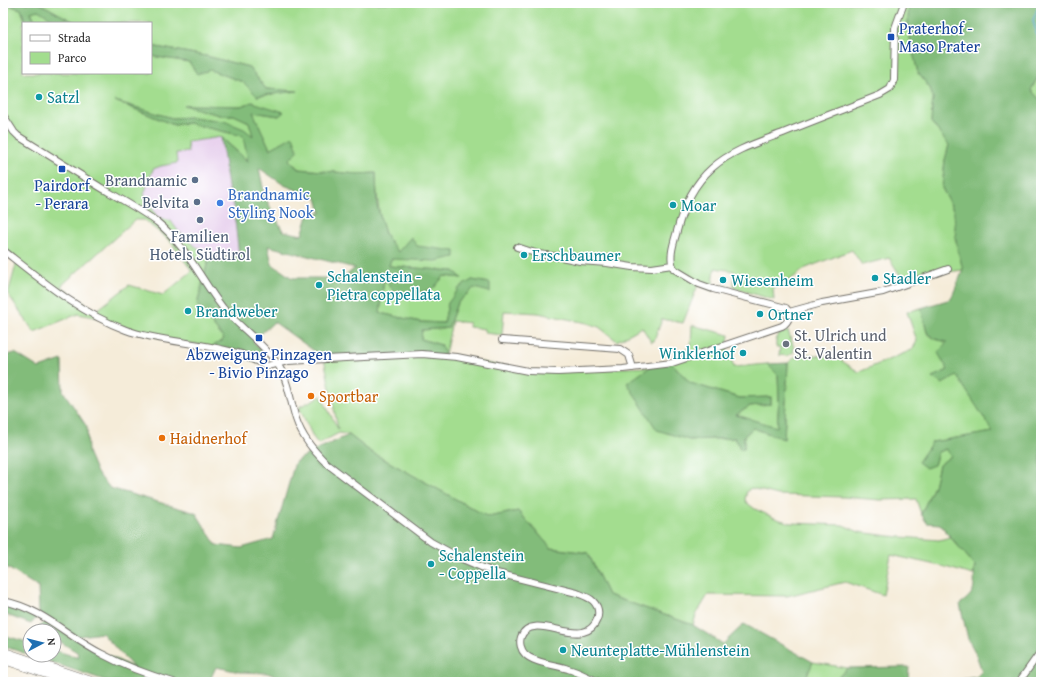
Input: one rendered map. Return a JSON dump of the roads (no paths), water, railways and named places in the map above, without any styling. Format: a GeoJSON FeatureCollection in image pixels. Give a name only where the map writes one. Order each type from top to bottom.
{"type":"FeatureCollection","features":[{"type":"Feature","properties":{"kind":"highway"},"geometry":{"type":"LineString","coordinates":[[3,652],[93,682]]}},
{"type":"Feature","properties":{"kind":"highway"},"geometry":{"type":"LineString","coordinates":[[3,659],[72,682]]}},
{"type":"Feature","properties":{"kind":"street"},"geometry":{"type":"LineString","coordinates":[[789,312],[781,306],[707,287],[674,269],[671,257],[675,237],[686,205],[696,186],[713,167],[732,154],[880,95],[890,89],[894,80],[895,28],[904,3]]}},
{"type":"Feature","properties":{"kind":"street"},"geometry":{"type":"LineString","coordinates":[[3,115],[18,136],[157,223],[178,243],[224,310],[259,343],[277,364],[284,378],[296,419],[306,440],[313,451],[326,463],[431,542],[467,562],[494,572],[581,594],[593,601],[597,608],[597,618],[592,627],[588,630],[575,633],[544,627],[532,627],[524,632],[520,641],[522,650],[528,657],[569,669],[599,682]]}},
{"type":"Feature","properties":{"kind":"street"},"geometry":{"type":"LineString","coordinates":[[517,247],[538,254],[580,261],[652,268],[672,265]]}},
{"type":"Feature","properties":{"kind":"street"},"geometry":{"type":"LineString","coordinates":[[3,250],[75,304],[99,318],[127,330],[241,354],[263,365],[270,366],[288,361],[306,359],[422,354],[457,357],[528,371],[566,372],[633,368],[672,363],[782,326],[788,320],[789,312]]}},
{"type":"Feature","properties":{"kind":"street"},"geometry":{"type":"LineString","coordinates":[[789,312],[822,303],[883,292],[948,269]]}},
{"type":"Feature","properties":{"kind":"street"},"geometry":{"type":"LineString","coordinates":[[502,340],[620,349],[629,355],[633,368]]}},
{"type":"Feature","properties":{"kind":"street"},"geometry":{"type":"LineString","coordinates":[[3,601],[39,613],[72,637],[102,655],[135,669],[173,682]]}},
{"type":"Feature","properties":{"kind":"street"},"geometry":{"type":"LineString","coordinates":[[1019,682],[1041,651]]}},
{"type":"Feature","properties":{"kind":"waterway"},"geometry":{"type":"LineString","coordinates":[[1040,3],[1033,20],[1041,50]]}},
{"type":"Feature","properties":{"kind":"railway"},"geometry":{"type":"LineString","coordinates":[[3,680],[8,682]]}},
{"type":"Feature","properties":{"kind":"place","name":"Praterhof - Maso Prater"},"geometry":{"type":"Point","coordinates":[891,37]}},
{"type":"Feature","properties":{"kind":"place","name":"Satzl"},"geometry":{"type":"Point","coordinates":[39,97]}},
{"type":"Feature","properties":{"kind":"place","name":"Pairdorf - Perara"},"geometry":{"type":"Point","coordinates":[62,169]}},
{"type":"Feature","properties":{"kind":"place","name":"Brandnamic"},"geometry":{"type":"Point","coordinates":[195,180]}},
{"type":"Feature","properties":{"kind":"place","name":"Belvita"},"geometry":{"type":"Point","coordinates":[197,202]}},
{"type":"Feature","properties":{"kind":"place","name":"Brandnamic Styling Nook"},"geometry":{"type":"Point","coordinates":[220,203]}},
{"type":"Feature","properties":{"kind":"place","name":"Moar"},"geometry":{"type":"Point","coordinates":[673,205]}},
{"type":"Feature","properties":{"kind":"place","name":"Familien Hotels Südtirol"},"geometry":{"type":"Point","coordinates":[200,220]}},
{"type":"Feature","properties":{"kind":"place","name":"Erschbaumer"},"geometry":{"type":"Point","coordinates":[524,255]}},
{"type":"Feature","properties":{"kind":"place","name":"Stadler"},"geometry":{"type":"Point","coordinates":[875,278]}},
{"type":"Feature","properties":{"kind":"place","name":"Wiesenheim"},"geometry":{"type":"Point","coordinates":[723,280]}},
{"type":"Feature","properties":{"kind":"place","name":"Schalenstein - Pietra coppellata"},"geometry":{"type":"Point","coordinates":[319,285]}},
{"type":"Feature","properties":{"kind":"place","name":"Brandweber"},"geometry":{"type":"Point","coordinates":[188,311]}},
{"type":"Feature","properties":{"kind":"place","name":"Ortner"},"geometry":{"type":"Point","coordinates":[760,314]}},
{"type":"Feature","properties":{"kind":"place","name":"Abzweigung Pinzagen - Bivio Pinzago"},"geometry":{"type":"Point","coordinates":[259,338]}},
{"type":"Feature","properties":{"kind":"place","name":"St. Ulrich und St. Valentin"},"geometry":{"type":"Point","coordinates":[786,344]}},
{"type":"Feature","properties":{"kind":"place","name":"Winklerhof"},"geometry":{"type":"Point","coordinates":[743,353]}},
{"type":"Feature","properties":{"kind":"place","name":"Sportbar"},"geometry":{"type":"Point","coordinates":[311,396]}},
{"type":"Feature","properties":{"kind":"place","name":"Haidnerhof"},"geometry":{"type":"Point","coordinates":[162,438]}},
{"type":"Feature","properties":{"kind":"place","name":"Schalenstein - Coppella"},"geometry":{"type":"Point","coordinates":[431,564]}},
{"type":"Feature","properties":{"kind":"place","name":"Neunteplatte-Mühlenstein"},"geometry":{"type":"Point","coordinates":[563,650]}}]}
